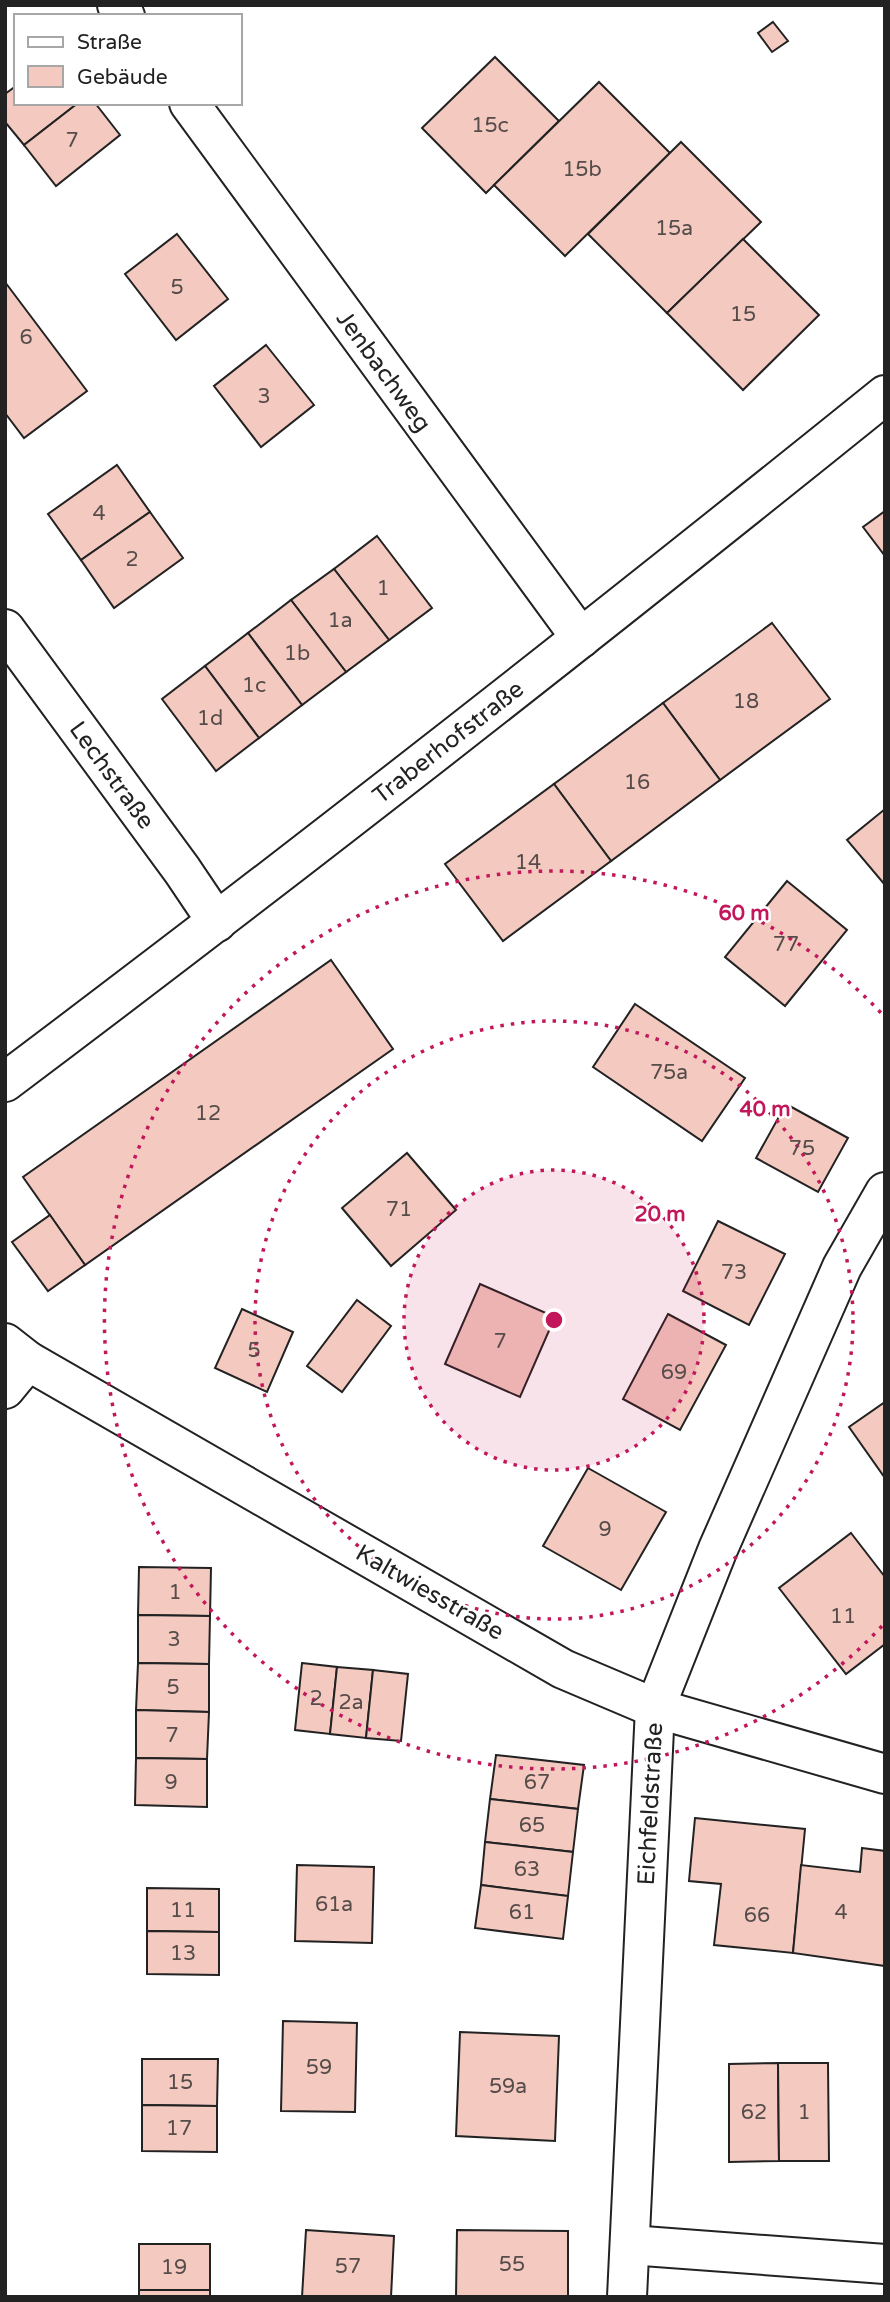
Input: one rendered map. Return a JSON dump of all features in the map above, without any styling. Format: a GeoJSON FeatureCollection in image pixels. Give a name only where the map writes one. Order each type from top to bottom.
{"type":"FeatureCollection","features":[{"type":"Feature","properties":{"kind":"street","name":"Jenbachweg"},"geometry":{"type":"LineString","coordinates":[[190,105],[581,638]]}},
{"type":"Feature","properties":{"kind":"street","name":"Traberhofstraße"},"geometry":{"type":"LineString","coordinates":[[5,1082],[218,922],[581,638],[885,395]]}},
{"type":"Feature","properties":{"kind":"street","name":"Lechstraße"},"geometry":{"type":"LineString","coordinates":[[5,629],[218,922]]}},
{"type":"Feature","properties":{"kind":"street","name":"Eichfeldstraße"},"geometry":{"type":"LineString","coordinates":[[627,2297],[654,1707],[718,1549],[842,1267],[885,1192]]}},
{"type":"Feature","properties":{"kind":"street","name":"Kaltwiesstraße"},"geometry":{"type":"LineString","coordinates":[[13,1364],[563,1670],[654,1707],[885,1774]]}},
{"type":"Feature","properties":{"kind":"street"},"geometry":{"type":"LineString","coordinates":[[630,2245],[885,2264]]}},
{"type":"Feature","properties":{"kind":"building"},"geometry":{"type":"Polygon","coordinates":[[[773,22],[788,41],[772,52],[758,33],[773,22]]]}},
{"type":"Feature","properties":{"kind":"building"},"geometry":{"type":"Polygon","coordinates":[[[495,57],[559,121],[486,193],[422,128],[495,57]]]}},
{"type":"Feature","properties":{"kind":"building"},"geometry":{"type":"Polygon","coordinates":[[[599,82],[670,153],[565,256],[494,185],[599,82]]]}},
{"type":"Feature","properties":{"kind":"building"},"geometry":{"type":"Polygon","coordinates":[[[14,87],[14,105],[75,105],[24,145],[5,122],[5,94],[14,87]]]}},
{"type":"Feature","properties":{"kind":"building"},"geometry":{"type":"Polygon","coordinates":[[[75,105],[97,105],[120,135],[56,186],[24,145],[75,105]]]}},
{"type":"Feature","properties":{"kind":"building"},"geometry":{"type":"Polygon","coordinates":[[[681,142],[761,222],[667,313],[588,234],[681,142]]]}},
{"type":"Feature","properties":{"kind":"building"},"geometry":{"type":"Polygon","coordinates":[[[177,234],[228,299],[176,340],[125,274],[177,234]]]}},
{"type":"Feature","properties":{"kind":"building"},"geometry":{"type":"Polygon","coordinates":[[[743,239],[819,315],[743,390],[667,313],[743,239]]]}},
{"type":"Feature","properties":{"kind":"building"},"geometry":{"type":"Polygon","coordinates":[[[5,282],[87,391],[24,438],[5,413],[5,282]]]}},
{"type":"Feature","properties":{"kind":"building"},"geometry":{"type":"Polygon","coordinates":[[[266,345],[314,405],[261,447],[214,386],[266,345]]]}},
{"type":"Feature","properties":{"kind":"building"},"geometry":{"type":"Polygon","coordinates":[[[117,465],[150,512],[81,560],[48,514],[117,465]]]}},
{"type":"Feature","properties":{"kind":"building"},"geometry":{"type":"Polygon","coordinates":[[[885,511],[885,556],[863,527],[885,511]]]}},
{"type":"Feature","properties":{"kind":"building"},"geometry":{"type":"Polygon","coordinates":[[[150,512],[183,558],[114,608],[81,560],[150,512]]]}},
{"type":"Feature","properties":{"kind":"building"},"geometry":{"type":"Polygon","coordinates":[[[377,536],[432,608],[389,640],[334,569],[377,536]]]}},
{"type":"Feature","properties":{"kind":"building"},"geometry":{"type":"Polygon","coordinates":[[[334,569],[389,640],[346,672],[291,600],[334,569]]]}},
{"type":"Feature","properties":{"kind":"building"},"geometry":{"type":"Polygon","coordinates":[[[291,600],[346,672],[302,705],[248,633],[291,600]]]}},
{"type":"Feature","properties":{"kind":"building"},"geometry":{"type":"Polygon","coordinates":[[[772,623],[830,699],[720,780],[663,703],[772,623]]]}},
{"type":"Feature","properties":{"kind":"building"},"geometry":{"type":"Polygon","coordinates":[[[248,633],[302,705],[259,738],[205,666],[248,633]]]}},
{"type":"Feature","properties":{"kind":"building"},"geometry":{"type":"Polygon","coordinates":[[[205,666],[259,738],[216,771],[162,699],[205,666]]]}},
{"type":"Feature","properties":{"kind":"building"},"geometry":{"type":"Polygon","coordinates":[[[663,703],[720,780],[611,861],[554,784],[663,703]]]}},
{"type":"Feature","properties":{"kind":"building"},"geometry":{"type":"Polygon","coordinates":[[[554,784],[611,861],[503,941],[445,864],[554,784]]]}},
{"type":"Feature","properties":{"kind":"building"},"geometry":{"type":"Polygon","coordinates":[[[885,809],[885,885],[847,840],[885,809]]]}},
{"type":"Feature","properties":{"kind":"building"},"geometry":{"type":"Polygon","coordinates":[[[787,881],[847,930],[785,1006],[725,957],[787,881]]]}},
{"type":"Feature","properties":{"kind":"building"},"geometry":{"type":"Polygon","coordinates":[[[331,960],[393,1049],[85,1265],[23,1177],[331,960]]]}},
{"type":"Feature","properties":{"kind":"building"},"geometry":{"type":"Polygon","coordinates":[[[635,1004],[745,1078],[702,1141],[593,1067],[635,1004]]]}},
{"type":"Feature","properties":{"kind":"building"},"geometry":{"type":"Polygon","coordinates":[[[786,1104],[848,1138],[818,1192],[756,1158],[786,1104]]]}},
{"type":"Feature","properties":{"kind":"building"},"geometry":{"type":"Polygon","coordinates":[[[407,1153],[456,1210],[391,1266],[342,1208],[407,1153]]]}},
{"type":"Feature","properties":{"kind":"building"},"geometry":{"type":"Polygon","coordinates":[[[50,1215],[85,1265],[48,1291],[12,1242],[50,1215]]]}},
{"type":"Feature","properties":{"kind":"building"},"geometry":{"type":"Polygon","coordinates":[[[718,1221],[785,1254],[749,1325],[683,1291],[718,1221]]]}},
{"type":"Feature","properties":{"kind":"building"},"geometry":{"type":"Polygon","coordinates":[[[480,1284],[555,1317],[520,1397],[445,1364],[480,1284]]]}},
{"type":"Feature","properties":{"kind":"building"},"geometry":{"type":"Polygon","coordinates":[[[357,1300],[391,1326],[342,1392],[307,1366],[357,1300]]]}},
{"type":"Feature","properties":{"kind":"building"},"geometry":{"type":"Polygon","coordinates":[[[242,1309],[293,1332],[267,1392],[215,1368],[242,1309]]]}},
{"type":"Feature","properties":{"kind":"building"},"geometry":{"type":"Polygon","coordinates":[[[668,1314],[726,1345],[680,1430],[623,1399],[668,1314]]]}},
{"type":"Feature","properties":{"kind":"building"},"geometry":{"type":"Polygon","coordinates":[[[885,1402],[885,1478],[849,1427],[885,1402]]]}},
{"type":"Feature","properties":{"kind":"building"},"geometry":{"type":"Polygon","coordinates":[[[588,1468],[666,1512],[621,1590],[543,1546],[588,1468]]]}},
{"type":"Feature","properties":{"kind":"building"},"geometry":{"type":"Polygon","coordinates":[[[851,1533],[885,1577],[885,1644],[846,1674],[779,1588],[851,1533]]]}},
{"type":"Feature","properties":{"kind":"building"},"geometry":{"type":"Polygon","coordinates":[[[139,1567],[211,1568],[210,1616],[138,1615],[139,1567]]]}},
{"type":"Feature","properties":{"kind":"building"},"geometry":{"type":"Polygon","coordinates":[[[138,1615],[210,1616],[209,1664],[138,1663],[138,1615]]]}},
{"type":"Feature","properties":{"kind":"building"},"geometry":{"type":"Polygon","coordinates":[[[138,1663],[209,1664],[209,1712],[136,1710],[138,1663]]]}},
{"type":"Feature","properties":{"kind":"building"},"geometry":{"type":"Polygon","coordinates":[[[302,1663],[337,1667],[330,1734],[295,1730],[302,1663]]]}},
{"type":"Feature","properties":{"kind":"building"},"geometry":{"type":"Polygon","coordinates":[[[337,1667],[373,1670],[366,1738],[330,1734],[337,1667]]]}},
{"type":"Feature","properties":{"kind":"building"},"geometry":{"type":"Polygon","coordinates":[[[373,1670],[408,1674],[401,1741],[366,1738],[373,1670]]]}},
{"type":"Feature","properties":{"kind":"building"},"geometry":{"type":"Polygon","coordinates":[[[136,1710],[209,1712],[207,1759],[136,1758],[136,1710]]]}},
{"type":"Feature","properties":{"kind":"building"},"geometry":{"type":"Polygon","coordinates":[[[496,1755],[584,1765],[578,1809],[490,1799],[496,1755]]]}},
{"type":"Feature","properties":{"kind":"building"},"geometry":{"type":"Polygon","coordinates":[[[136,1758],[207,1759],[207,1807],[135,1805],[136,1758]]]}},
{"type":"Feature","properties":{"kind":"building"},"geometry":{"type":"Polygon","coordinates":[[[490,1799],[578,1809],[573,1852],[485,1842],[490,1799]]]}},
{"type":"Feature","properties":{"kind":"building"},"geometry":{"type":"Polygon","coordinates":[[[695,1818],[805,1829],[793,1953],[714,1945],[721,1884],[689,1881],[695,1818]]]}},
{"type":"Feature","properties":{"kind":"building"},"geometry":{"type":"Polygon","coordinates":[[[485,1842],[573,1852],[568,1896],[481,1885],[485,1842]]]}},
{"type":"Feature","properties":{"kind":"building"},"geometry":{"type":"Polygon","coordinates":[[[862,1848],[885,1851],[885,1966],[793,1953],[801,1865],[860,1872],[862,1848]]]}},
{"type":"Feature","properties":{"kind":"building"},"geometry":{"type":"Polygon","coordinates":[[[297,1865],[374,1867],[372,1943],[295,1941],[297,1865]]]}},
{"type":"Feature","properties":{"kind":"building"},"geometry":{"type":"Polygon","coordinates":[[[481,1885],[568,1896],[563,1939],[475,1928],[481,1885]]]}},
{"type":"Feature","properties":{"kind":"building"},"geometry":{"type":"Polygon","coordinates":[[[147,1888],[219,1889],[219,1932],[147,1931],[147,1888]]]}},
{"type":"Feature","properties":{"kind":"building"},"geometry":{"type":"Polygon","coordinates":[[[147,1931],[219,1932],[219,1975],[147,1974],[147,1931]]]}},
{"type":"Feature","properties":{"kind":"building"},"geometry":{"type":"Polygon","coordinates":[[[283,2021],[357,2023],[355,2112],[281,2111],[283,2021]]]}},
{"type":"Feature","properties":{"kind":"building"},"geometry":{"type":"Polygon","coordinates":[[[460,2032],[559,2036],[555,2141],[456,2136],[460,2032]]]}},
{"type":"Feature","properties":{"kind":"building"},"geometry":{"type":"Polygon","coordinates":[[[142,2059],[218,2059],[217,2106],[142,2105],[142,2059]]]}},
{"type":"Feature","properties":{"kind":"building"},"geometry":{"type":"Polygon","coordinates":[[[778,2063],[779,2161],[729,2162],[729,2064],[778,2063]]]}},
{"type":"Feature","properties":{"kind":"building"},"geometry":{"type":"Polygon","coordinates":[[[778,2063],[828,2063],[829,2161],[779,2161],[778,2063]]]}},
{"type":"Feature","properties":{"kind":"building"},"geometry":{"type":"Polygon","coordinates":[[[142,2105],[217,2106],[217,2152],[142,2151],[142,2105]]]}},
{"type":"Feature","properties":{"kind":"building"},"geometry":{"type":"Polygon","coordinates":[[[306,2230],[394,2236],[391,2297],[302,2297],[306,2230]]]}},
{"type":"Feature","properties":{"kind":"building"},"geometry":{"type":"Polygon","coordinates":[[[457,2230],[568,2231],[568,2297],[456,2297],[457,2230]]]}},
{"type":"Feature","properties":{"kind":"building"},"geometry":{"type":"Polygon","coordinates":[[[139,2244],[210,2244],[210,2290],[139,2290],[139,2244]]]}},
{"type":"Feature","properties":{"kind":"building"},"geometry":{"type":"Polygon","coordinates":[[[139,2290],[210,2290],[210,2297],[139,2297],[139,2290]]]}}]}
